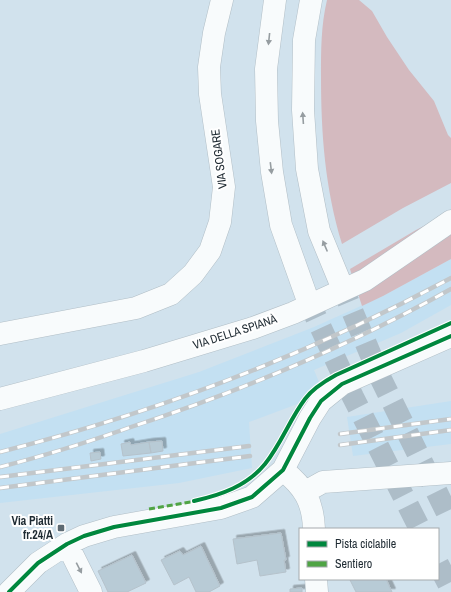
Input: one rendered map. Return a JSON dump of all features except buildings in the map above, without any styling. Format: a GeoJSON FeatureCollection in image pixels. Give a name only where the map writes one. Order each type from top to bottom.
{"type":"FeatureCollection","features":[{"type":"Feature","properties":{"kind":"main road","name":"VIA SOGARE"},"geometry":{"type":"LineString","coordinates":[[0,334],[136,308],[171,294],[193,274],[210,251],[220,222],[224,187],[210,94],[209,67],[214,33],[222,0]]}},
{"type":"Feature","properties":{"kind":"main road"},"geometry":{"type":"LineString","coordinates":[[275,0],[266,69],[267,121],[272,172],[281,225],[307,298]]}},
{"type":"Feature","properties":{"kind":"main road"},"geometry":{"type":"LineString","coordinates":[[311,0],[304,40],[302,110],[307,169],[319,231],[340,282]]}},
{"type":"Feature","properties":{"kind":"main road","name":"VIA DELLA SPIANÀ"},"geometry":{"type":"LineString","coordinates":[[0,399],[144,361],[253,328],[293,313],[365,280],[451,221]]}},
{"type":"Feature","properties":{"kind":"main road"},"geometry":{"type":"LineString","coordinates":[[9,592],[38,563],[67,544],[98,531],[222,508],[252,497],[283,470],[310,418],[321,401],[342,384],[451,336]]}},
{"type":"Feature","properties":{"kind":"main road"},"geometry":{"type":"LineString","coordinates":[[283,470],[298,482],[306,492],[313,516],[314,528]]}},
{"type":"Feature","properties":{"kind":"main road"},"geometry":{"type":"LineString","coordinates":[[306,492],[323,482],[451,473]]}},
{"type":"Feature","properties":{"kind":"main road"},"geometry":{"type":"LineString","coordinates":[[67,544],[91,592]]}},
{"type":"Feature","properties":{"kind":"main road"},"geometry":{"type":"LineString","coordinates":[[316,580],[317,592]]}},
{"type":"Feature","properties":{"kind":"shaded area"},"geometry":{"type":"Polygon","coordinates":[[[327,0],[359,0],[372,11],[409,70],[434,101],[448,135],[451,138],[451,183],[403,208],[342,244],[336,223],[328,182],[323,140],[321,47],[322,28],[327,0]]]}},
{"type":"Feature","properties":{"kind":"shaded area"},"geometry":{"type":"Polygon","coordinates":[[[451,212],[451,259],[362,306],[350,269],[416,230],[451,212]]]}},
{"type":"Feature","properties":{"kind":"shaded area"},"geometry":{"type":"Polygon","coordinates":[[[451,259],[451,305],[401,333],[314,370],[324,394],[249,422],[252,468],[179,483],[0,503],[0,434],[199,372],[314,327],[383,296],[451,259]]]}},
{"type":"Feature","properties":{"kind":"shaded area"},"geometry":{"type":"Polygon","coordinates":[[[451,401],[451,444],[353,456],[347,417],[451,401]]]}},
{"type":"Feature","properties":{"kind":"tunnel"},"geometry":{"type":"LineString","coordinates":[[340,282],[380,377],[451,521]]}},
{"type":"Feature","properties":{"kind":"tunnel"},"geometry":{"type":"LineString","coordinates":[[307,298],[353,397],[419,528]]}},
{"type":"Feature","properties":{"kind":"tunnel"},"geometry":{"type":"LineString","coordinates":[[439,566],[451,589]]}},
{"type":"Feature","properties":{"kind":"railway"},"geometry":{"type":"LineString","coordinates":[[0,452],[116,419],[231,379],[343,332],[451,278]]}},
{"type":"Feature","properties":{"kind":"railway"},"geometry":{"type":"LineString","coordinates":[[0,467],[99,438],[254,383],[373,330],[451,289]]}},
{"type":"Feature","properties":{"kind":"railway"},"geometry":{"type":"LineString","coordinates":[[340,434],[451,419]]}},
{"type":"Feature","properties":{"kind":"railway"},"geometry":{"type":"LineString","coordinates":[[340,445],[451,430]]}},
{"type":"Feature","properties":{"kind":"railway"},"geometry":{"type":"LineString","coordinates":[[0,477],[249,446]]}},
{"type":"Feature","properties":{"kind":"railway"},"geometry":{"type":"LineString","coordinates":[[0,488],[250,456]]}},
{"type":"Feature","properties":{"kind":"marked path"},"geometry":{"type":"LineString","coordinates":[[149,509],[196,501]]}},
{"type":"Feature","properties":{"kind":"cycle path"},"geometry":{"type":"LineString","coordinates":[[194,501],[214,496],[242,484],[258,472],[271,456],[305,399],[319,385],[336,375],[451,323]]}},
{"type":"Feature","properties":{"kind":"cycle path"},"geometry":{"type":"LineString","coordinates":[[9,592],[38,563],[67,544],[84,536],[114,527],[221,508],[252,497],[283,470],[310,418],[321,401],[342,384],[451,336]]}},
{"type":"Feature","properties":{"kind":"place","name":"Via Piatti fr.24/A"},"geometry":{"type":"Point","coordinates":[61,528]}}]}
